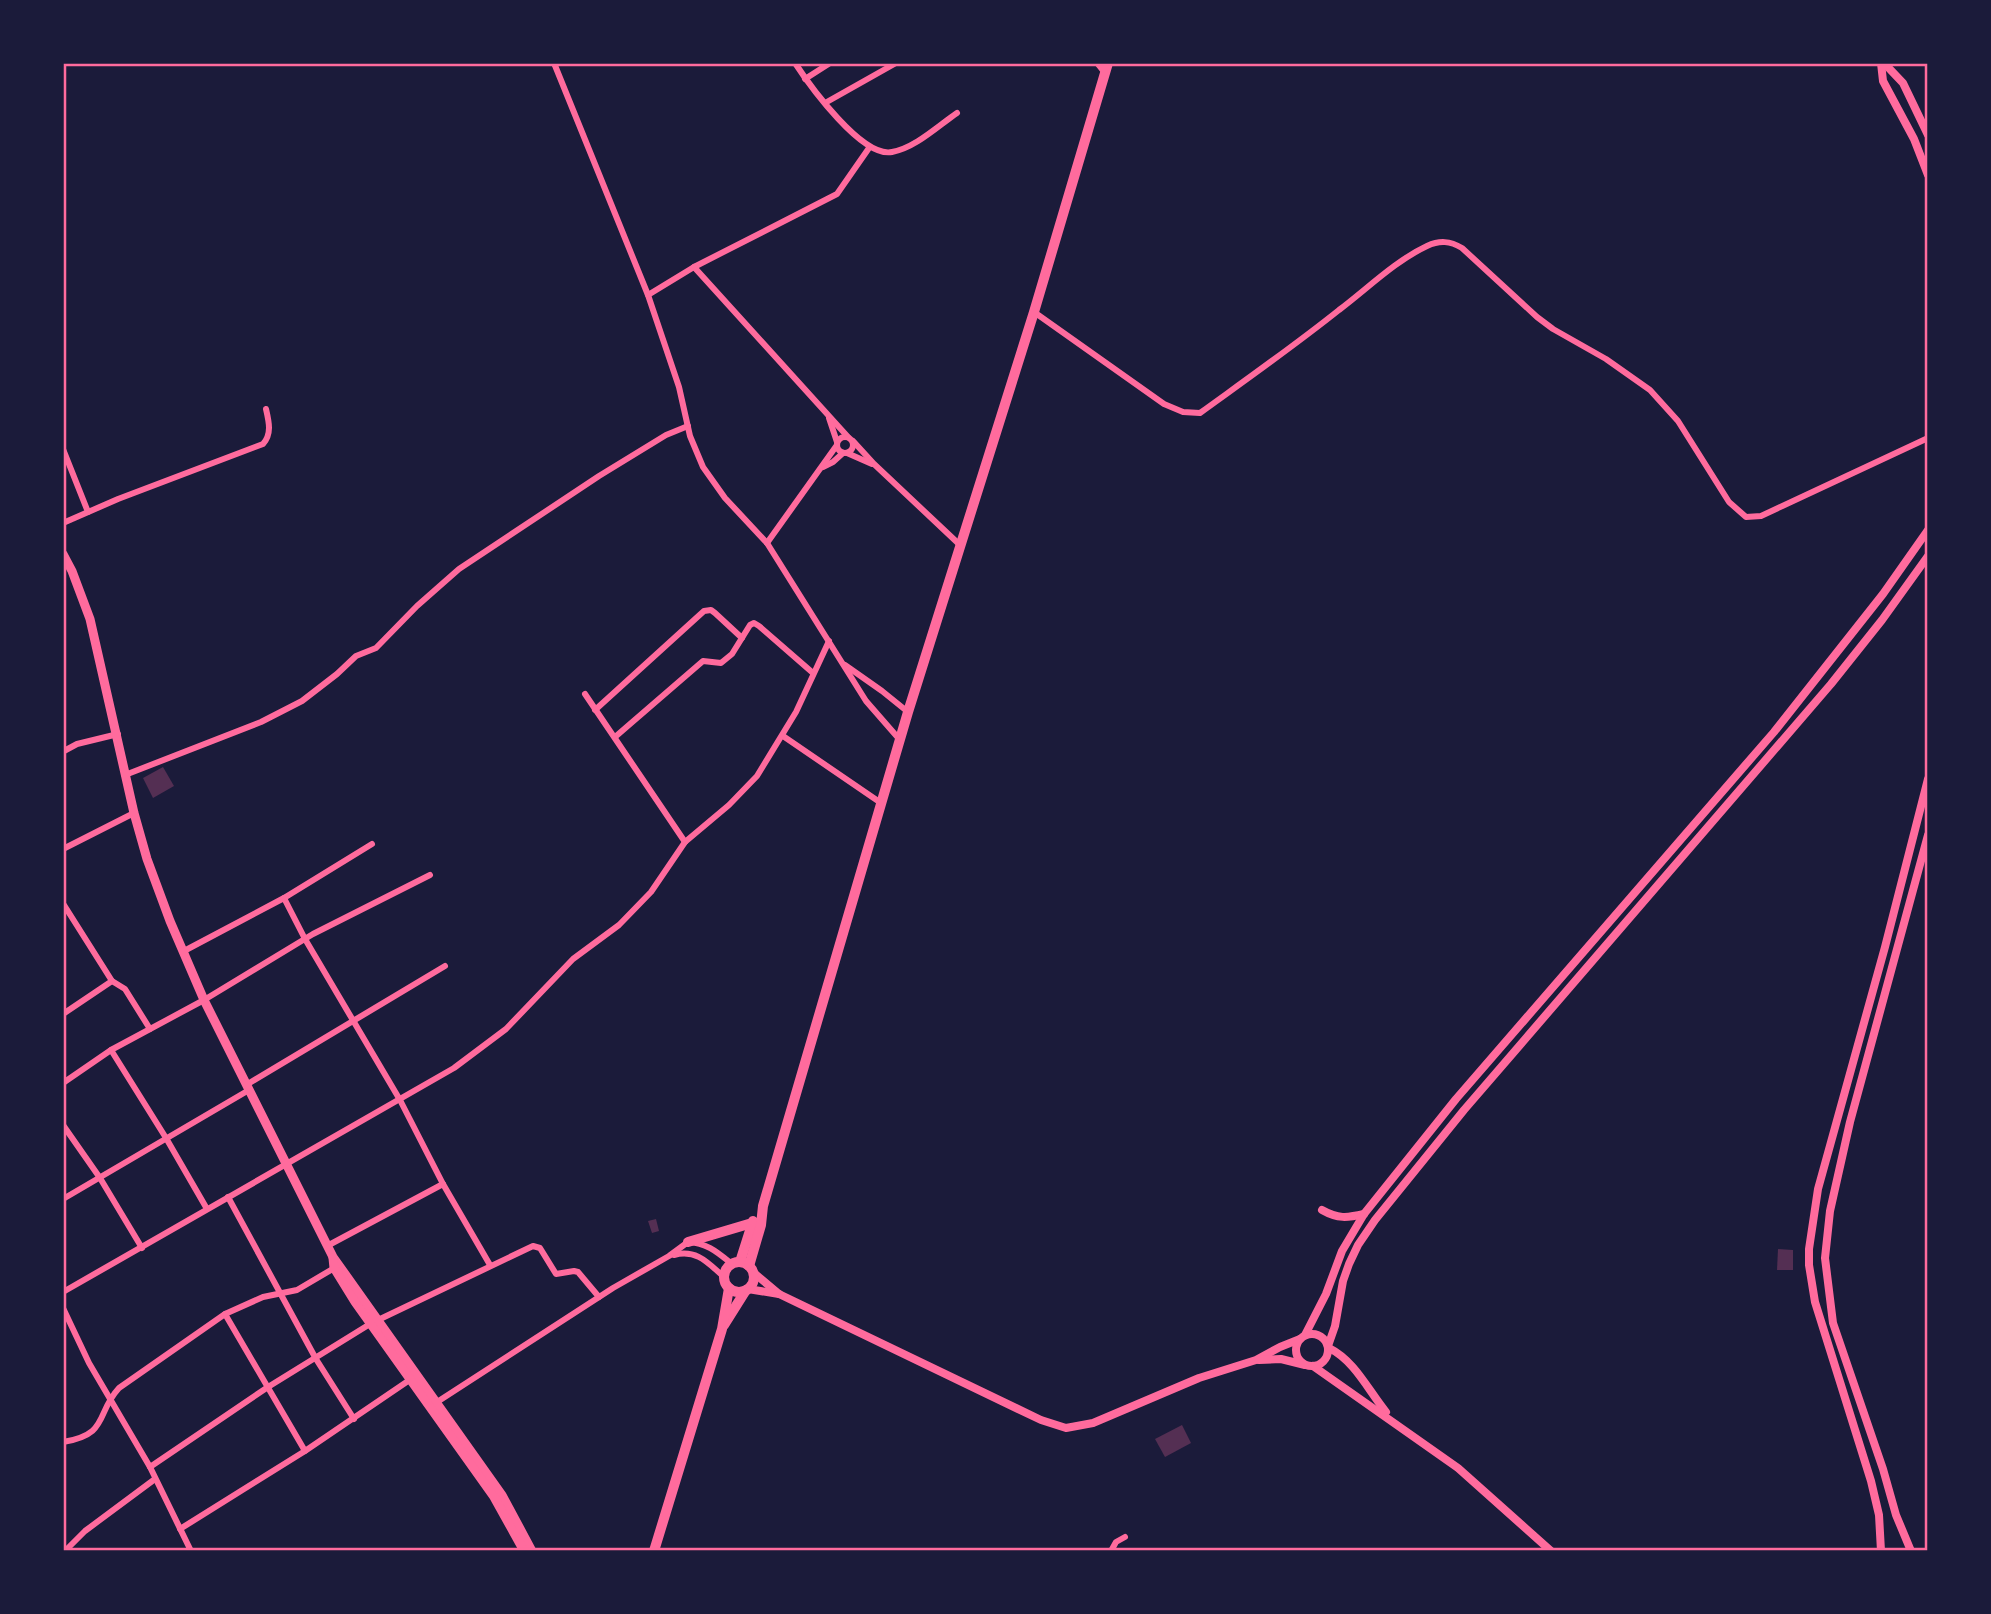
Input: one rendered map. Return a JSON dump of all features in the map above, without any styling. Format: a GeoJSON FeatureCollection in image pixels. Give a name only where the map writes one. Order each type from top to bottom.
{"type":"FeatureCollection","features":[{"type":"Feature","properties":{"kind":"highway"},"geometry":{"type":"LineString","coordinates":[[744,1266],[759,1233],[763,1206],[908,712],[1034,312],[1107,68]]}},
{"type":"Feature","properties":{"kind":"highway"},"geometry":{"type":"LineString","coordinates":[[722,1329],[754,1279],[744,1266],[752,1223],[763,1206]]}},
{"type":"Feature","properties":{"kind":"highway"},"geometry":{"type":"LineString","coordinates":[[688,1242],[752,1223]]}},
{"type":"Feature","properties":{"kind":"highway"},"geometry":{"type":"LineString","coordinates":[[654,1551],[722,1329],[729,1288],[724,1277],[728,1267],[744,1266]]}},
{"type":"Feature","properties":{"kind":"highway"},"geometry":{"type":"LineString","coordinates":[[729,1288],[734,1291],[747,1290]]}},
{"type":"Feature","properties":{"kind":"main road"},"geometry":{"type":"LineString","coordinates":[[1883,63],[1903,83],[1928,135]]}},
{"type":"Feature","properties":{"kind":"main road"},"geometry":{"type":"LineString","coordinates":[[1883,63],[1883,81],[1914,139],[1928,175]]}},
{"type":"Feature","properties":{"kind":"main road"},"geometry":{"type":"LineString","coordinates":[[1551,1551],[1458,1468],[1392,1420],[1300,1360],[1297,1346],[1322,1303],[1342,1251],[1385,1186],[1465,1089],[1774,732],[1926,535]]}},
{"type":"Feature","properties":{"kind":"main road"},"geometry":{"type":"LineString","coordinates":[[63,554],[90,619],[134,813],[160,894],[204,1000],[337,1267],[411,1379],[433,1405]]}},
{"type":"Feature","properties":{"kind":"main road"},"geometry":{"type":"LineString","coordinates":[[1256,1360],[1281,1359],[1310,1365],[1323,1362],[1335,1326],[1343,1281],[1357,1245],[1395,1194],[1609,941],[1824,694],[1928,556]]}},
{"type":"Feature","properties":{"kind":"main road"},"geometry":{"type":"LineString","coordinates":[[1881,1551],[1879,1515],[1871,1481],[1815,1302],[1809,1249],[1818,1189],[1928,779]]}},
{"type":"Feature","properties":{"kind":"main road"},"geometry":{"type":"LineString","coordinates":[[1911,1551],[1896,1515],[1833,1323],[1825,1258],[1830,1211],[1847,1135],[1928,835]]}},
{"type":"Feature","properties":{"kind":"main road"},"geometry":{"type":"LineString","coordinates":[[1385,1186],[1395,1194]]}},
{"type":"Feature","properties":{"kind":"main road"},"geometry":{"type":"LineString","coordinates":[[1322,1210],[1336,1218],[1364,1214]]}},
{"type":"Feature","properties":{"kind":"main road"},"geometry":{"type":"LineString","coordinates":[[744,1266],[779,1294],[1053,1425],[1066,1428],[1093,1423],[1199,1378],[1256,1360],[1302,1337],[1316,1334],[1322,1336],[1328,1347],[1342,1354],[1392,1420]]}},
{"type":"Feature","properties":{"kind":"main road"},"geometry":{"type":"LineString","coordinates":[[747,1290],[779,1294]]}},
{"type":"Feature","properties":{"kind":"main road"},"geometry":{"type":"LineString","coordinates":[[374,1322],[532,1551]]}},
{"type":"Feature","properties":{"kind":"main road"},"geometry":{"type":"LineString","coordinates":[[511,1519],[524,1551]]}},
{"type":"Feature","properties":{"kind":"street"},"geometry":{"type":"LineString","coordinates":[[554,63],[648,295],[679,387],[696,454],[710,480],[767,543],[866,701],[900,740]]}},
{"type":"Feature","properties":{"kind":"street"},"geometry":{"type":"LineString","coordinates":[[795,63],[825,103],[869,148],[889,153],[906,147],[957,113]]}},
{"type":"Feature","properties":{"kind":"street"},"geometry":{"type":"LineString","coordinates":[[805,79],[830,63]]}},
{"type":"Feature","properties":{"kind":"street"},"geometry":{"type":"LineString","coordinates":[[825,103],[896,63]]}},
{"type":"Feature","properties":{"kind":"street"},"geometry":{"type":"LineString","coordinates":[[1097,63],[1107,68]]}},
{"type":"Feature","properties":{"kind":"street"},"geometry":{"type":"LineString","coordinates":[[648,295],[694,267],[837,194],[869,148]]}},
{"type":"Feature","properties":{"kind":"street"},"geometry":{"type":"LineString","coordinates":[[1034,312],[1164,404],[1183,412],[1200,413],[1296,344],[1401,262],[1425,246],[1443,241],[1462,248],[1553,329],[1606,359],[1650,390],[1678,421],[1729,502],[1746,517],[1761,516],[1928,438]]}},
{"type":"Feature","properties":{"kind":"street"},"geometry":{"type":"LineString","coordinates":[[694,267],[850,439],[960,545]]}},
{"type":"Feature","properties":{"kind":"street"},"geometry":{"type":"LineString","coordinates":[[63,523],[263,444],[268,439],[266,409]]}},
{"type":"Feature","properties":{"kind":"street"},"geometry":{"type":"LineString","coordinates":[[829,416],[837,444],[844,453],[874,464]]}},
{"type":"Feature","properties":{"kind":"street"},"geometry":{"type":"LineString","coordinates":[[125,775],[261,722],[309,696],[356,656],[376,648],[417,606],[459,569],[599,476],[655,442],[688,426]]}},
{"type":"Feature","properties":{"kind":"street"},"geometry":{"type":"LineString","coordinates":[[767,543],[842,437],[850,439]]}},
{"type":"Feature","properties":{"kind":"street"},"geometry":{"type":"LineString","coordinates":[[823,467],[852,450],[850,439]]}},
{"type":"Feature","properties":{"kind":"street"},"geometry":{"type":"LineString","coordinates":[[63,449],[88,512]]}},
{"type":"Feature","properties":{"kind":"street"},"geometry":{"type":"LineString","coordinates":[[595,710],[704,611],[711,610],[742,638]]}},
{"type":"Feature","properties":{"kind":"street"},"geometry":{"type":"LineString","coordinates":[[615,737],[703,661],[721,663],[732,654],[750,625],[754,623],[813,673]]}},
{"type":"Feature","properties":{"kind":"street"},"geometry":{"type":"LineString","coordinates":[[63,1292],[285,1163],[400,1100],[454,1068],[506,1030],[573,959],[619,925],[651,891],[685,842],[729,805],[757,776],[796,712],[829,641]]}},
{"type":"Feature","properties":{"kind":"street"},"geometry":{"type":"LineString","coordinates":[[841,663],[908,712]]}},
{"type":"Feature","properties":{"kind":"street"},"geometry":{"type":"LineString","coordinates":[[585,694],[685,842]]}},
{"type":"Feature","properties":{"kind":"street"},"geometry":{"type":"LineString","coordinates":[[63,751],[77,744],[118,734]]}},
{"type":"Feature","properties":{"kind":"street"},"geometry":{"type":"LineString","coordinates":[[783,736],[881,803]]}},
{"type":"Feature","properties":{"kind":"street"},"geometry":{"type":"LineString","coordinates":[[63,849],[134,813]]}},
{"type":"Feature","properties":{"kind":"street"},"geometry":{"type":"LineString","coordinates":[[184,951],[284,898],[372,844]]}},
{"type":"Feature","properties":{"kind":"street"},"geometry":{"type":"LineString","coordinates":[[63,1083],[111,1050],[204,1000],[305,939],[430,875]]}},
{"type":"Feature","properties":{"kind":"street"},"geometry":{"type":"LineString","coordinates":[[284,898],[305,939],[400,1100],[443,1184],[490,1265]]}},
{"type":"Feature","properties":{"kind":"street"},"geometry":{"type":"LineString","coordinates":[[64,905],[112,981],[122,986],[150,1029]]}},
{"type":"Feature","properties":{"kind":"street"},"geometry":{"type":"LineString","coordinates":[[63,1199],[247,1088],[354,1019],[445,966]]}},
{"type":"Feature","properties":{"kind":"street"},"geometry":{"type":"LineString","coordinates":[[63,1014],[112,981]]}},
{"type":"Feature","properties":{"kind":"street"},"geometry":{"type":"LineString","coordinates":[[111,1050],[207,1209]]}},
{"type":"Feature","properties":{"kind":"street"},"geometry":{"type":"LineString","coordinates":[[63,1125],[100,1178],[142,1248]]}},
{"type":"Feature","properties":{"kind":"street"},"geometry":{"type":"LineString","coordinates":[[327,1246],[443,1184]]}},
{"type":"Feature","properties":{"kind":"street"},"geometry":{"type":"LineString","coordinates":[[228,1197],[316,1359],[354,1419]]}},
{"type":"Feature","properties":{"kind":"street"},"geometry":{"type":"LineString","coordinates":[[433,1405],[688,1242],[711,1247],[744,1266]]}},
{"type":"Feature","properties":{"kind":"street"},"geometry":{"type":"LineString","coordinates":[[150,1467],[268,1387],[374,1322],[490,1265],[537,1246],[556,1274],[578,1272],[599,1297]]}},
{"type":"Feature","properties":{"kind":"street"},"geometry":{"type":"LineString","coordinates":[[669,1256],[683,1252],[694,1254],[724,1277]]}},
{"type":"Feature","properties":{"kind":"street"},"geometry":{"type":"LineString","coordinates":[[63,1442],[87,1434],[98,1426],[110,1399],[136,1375],[225,1314],[263,1297],[297,1290],[337,1267]]}},
{"type":"Feature","properties":{"kind":"street"},"geometry":{"type":"LineString","coordinates":[[63,1308],[89,1363],[150,1467],[191,1551]]}},
{"type":"Feature","properties":{"kind":"street"},"geometry":{"type":"LineString","coordinates":[[225,1314],[305,1451]]}},
{"type":"Feature","properties":{"kind":"street"},"geometry":{"type":"LineString","coordinates":[[180,1529],[305,1451],[411,1379]]}},
{"type":"Feature","properties":{"kind":"street"},"geometry":{"type":"LineString","coordinates":[[65,1551],[85,1531],[155,1479]]}},
{"type":"Feature","properties":{"kind":"street"},"geometry":{"type":"LineString","coordinates":[[1111,1551],[1116,1542],[1125,1537]]}},
{"type":"Feature","properties":{"kind":"building"},"geometry":{"type":"Polygon","coordinates":[[[163,767],[174,786],[153,798],[143,778],[163,767]]]}},
{"type":"Feature","properties":{"kind":"building"},"geometry":{"type":"Polygon","coordinates":[[[656,1219],[659,1231],[652,1233],[648,1221],[656,1219]]]}},
{"type":"Feature","properties":{"kind":"building"},"geometry":{"type":"Polygon","coordinates":[[[1778,1249],[1793,1250],[1793,1270],[1777,1270],[1778,1249]]]}},
{"type":"Feature","properties":{"kind":"building"},"geometry":{"type":"Polygon","coordinates":[[[1182,1425],[1191,1443],[1165,1457],[1155,1439],[1182,1425]]]}}]}
